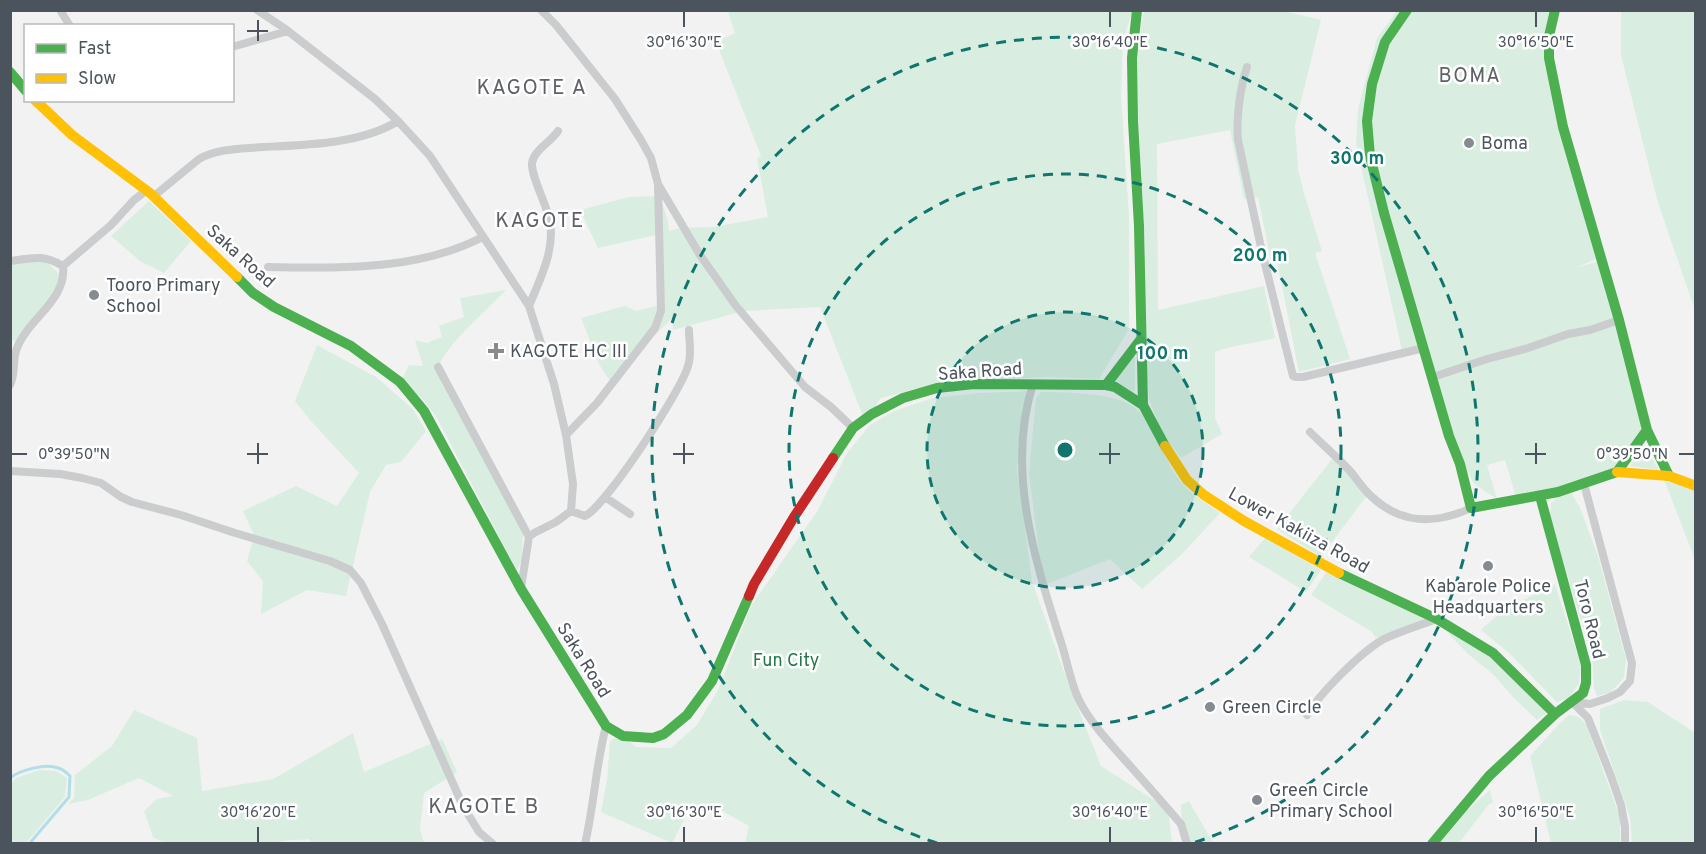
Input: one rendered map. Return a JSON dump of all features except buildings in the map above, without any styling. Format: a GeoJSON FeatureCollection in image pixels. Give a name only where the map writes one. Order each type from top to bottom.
{"type":"FeatureCollection","features":[{"type":"Feature","properties":{"kind":"main road","name":"Lower Kakiiza Road"},"geometry":{"type":"LineString","coordinates":[[1137,10],[1132,58],[1143,405],[1161,439],[1187,480],[1204,495],[1244,521],[1326,567],[1437,619],[1493,653],[1556,714]]}},
{"type":"Feature","properties":{"kind":"main road"},"geometry":{"type":"LineString","coordinates":[[1407,10],[1385,42],[1372,84],[1367,121],[1370,156],[1384,213],[1449,436],[1460,464],[1471,508],[1540,495],[1584,484],[1617,472],[1669,476],[1695,486]]}},
{"type":"Feature","properties":{"kind":"main road"},"geometry":{"type":"LineString","coordinates":[[1555,10],[1549,36],[1549,58],[1563,127],[1619,320],[1647,430],[1669,476]]}},
{"type":"Feature","properties":{"kind":"main road"},"geometry":{"type":"LineString","coordinates":[[10,72],[24,89]]}},
{"type":"Feature","properties":{"kind":"main road","name":"Saka Road"},"geometry":{"type":"LineString","coordinates":[[37,102],[72,135],[150,193],[253,293],[274,307],[351,346],[400,382],[424,411],[521,589],[606,726],[623,736],[653,738],[664,734],[687,715],[712,681],[754,584],[794,517],[853,428],[872,414],[903,398],[937,388],[974,384],[1106,385],[1115,387],[1143,405]]}},
{"type":"Feature","properties":{"kind":"main road"},"geometry":{"type":"LineString","coordinates":[[1106,385],[1141,339]]}},
{"type":"Feature","properties":{"kind":"main road"},"geometry":{"type":"LineString","coordinates":[[1617,472],[1647,430]]}},
{"type":"Feature","properties":{"kind":"main road","name":"Toro Road"},"geometry":{"type":"LineString","coordinates":[[1432,843],[1489,776],[1556,714],[1583,693],[1586,683],[1586,665],[1540,495]]}},
{"type":"Feature","properties":{"kind":"street"},"geometry":{"type":"LineString","coordinates":[[60,10],[69,24]]}},
{"type":"Feature","properties":{"kind":"street"},"geometry":{"type":"LineString","coordinates":[[258,10],[375,99],[398,121],[430,156],[529,306],[554,384],[566,435],[573,484],[571,511],[529,537]]}},
{"type":"Feature","properties":{"kind":"street"},"geometry":{"type":"LineString","coordinates":[[541,10],[556,25],[615,99],[651,158],[658,184],[662,301],[659,319],[655,328],[597,403],[566,435]]}},
{"type":"Feature","properties":{"kind":"street"},"geometry":{"type":"LineString","coordinates":[[234,46],[288,32]]}},
{"type":"Feature","properties":{"kind":"street"},"geometry":{"type":"LineString","coordinates":[[1247,67],[1243,78],[1236,124],[1238,140],[1262,252],[1293,376],[1299,377],[1424,348]]}},
{"type":"Feature","properties":{"kind":"street"},"geometry":{"type":"LineString","coordinates":[[10,385],[18,346],[56,295],[63,281],[63,267],[111,225],[134,200],[150,193],[207,154],[234,149],[290,146],[356,138],[384,130],[398,121]]}},
{"type":"Feature","properties":{"kind":"street"},"geometry":{"type":"LineString","coordinates":[[529,306],[542,277],[551,237],[550,220],[532,166],[533,160],[558,131]]}},
{"type":"Feature","properties":{"kind":"street"},"geometry":{"type":"LineString","coordinates":[[658,184],[700,255],[736,306],[804,387],[831,406],[853,428]]}},
{"type":"Feature","properties":{"kind":"street"},"geometry":{"type":"LineString","coordinates":[[268,267],[374,266],[436,256],[483,237]]}},
{"type":"Feature","properties":{"kind":"street"},"geometry":{"type":"LineString","coordinates":[[10,261],[49,258],[63,267]]}},
{"type":"Feature","properties":{"kind":"street"},"geometry":{"type":"LineString","coordinates":[[1433,377],[1619,320]]}},
{"type":"Feature","properties":{"kind":"street"},"geometry":{"type":"LineString","coordinates":[[571,511],[585,516],[591,513],[645,442],[683,379],[690,359],[689,330]]}},
{"type":"Feature","properties":{"kind":"street"},"geometry":{"type":"LineString","coordinates":[[438,367],[529,537],[521,589]]}},
{"type":"Feature","properties":{"kind":"street"},"geometry":{"type":"LineString","coordinates":[[1033,384],[1023,432],[1024,493],[1032,544],[1078,699],[1093,723],[1181,824],[1188,843]]}},
{"type":"Feature","properties":{"kind":"street"},"geometry":{"type":"LineString","coordinates":[[1310,432],[1371,496],[1394,514],[1419,520],[1460,513],[1471,508]]}},
{"type":"Feature","properties":{"kind":"street"},"geometry":{"type":"LineString","coordinates":[[10,471],[60,474],[101,483],[132,502],[330,561],[350,570],[361,583],[382,624],[463,806],[479,832],[493,843]]}},
{"type":"Feature","properties":{"kind":"street"},"geometry":{"type":"LineString","coordinates":[[1572,702],[1590,704],[1620,692],[1630,681],[1632,663],[1584,484]]}},
{"type":"Feature","properties":{"kind":"street"},"geometry":{"type":"LineString","coordinates":[[605,497],[630,514]]}},
{"type":"Feature","properties":{"kind":"street"},"geometry":{"type":"LineString","coordinates":[[1307,715],[1317,700],[1362,655],[1384,639],[1437,619]]}},
{"type":"Feature","properties":{"kind":"street"},"geometry":{"type":"LineString","coordinates":[[1572,702],[1588,718],[1611,776],[1621,805],[1625,843]]}},
{"type":"Feature","properties":{"kind":"street"},"geometry":{"type":"LineString","coordinates":[[585,843],[601,743],[606,726]]}},
{"type":"Feature","properties":{"kind":"green space"},"geometry":{"type":"Polygon","coordinates":[[[1133,10],[1123,40],[1121,96],[1129,216],[1129,329],[1099,379],[1047,377],[944,382],[881,398],[865,421],[820,307],[744,311],[673,330],[673,317],[610,381],[600,366],[581,318],[625,306],[636,311],[664,304],[656,235],[598,248],[580,210],[629,197],[660,196],[669,231],[680,228],[713,227],[768,217],[757,158],[761,156],[716,42],[735,33],[728,11],[1133,10]]]}},
{"type":"Feature","properties":{"kind":"green space"},"geometry":{"type":"Polygon","coordinates":[[[1144,11],[1284,11],[1321,20],[1295,125],[1298,169],[1322,251],[1315,253],[1350,359],[1299,372],[1277,261],[1271,261],[1258,197],[1244,199],[1230,130],[1157,144],[1158,310],[1264,286],[1275,338],[1215,352],[1215,418],[1222,434],[1181,458],[1167,440],[1149,399],[1143,324],[1145,246],[1137,49],[1144,11]]]}},
{"type":"Feature","properties":{"kind":"green space"},"geometry":{"type":"Polygon","coordinates":[[[1397,11],[1402,11],[1370,83],[1375,189],[1418,347],[1402,350],[1356,144],[1358,109],[1377,38],[1397,11]]]}},
{"type":"Feature","properties":{"kind":"green space"},"geometry":{"type":"Polygon","coordinates":[[[1412,11],[1555,11],[1549,55],[1600,257],[1576,268],[1599,261],[1643,418],[1639,444],[1615,469],[1574,484],[1516,497],[1505,460],[1487,465],[1497,499],[1474,484],[1455,447],[1450,421],[1372,158],[1369,119],[1376,84],[1389,44],[1404,18],[1412,11]]]}},
{"type":"Feature","properties":{"kind":"green space"},"geometry":{"type":"Polygon","coordinates":[[[1621,11],[1695,11],[1695,310],[1658,203],[1621,55],[1621,11]]]}},
{"type":"Feature","properties":{"kind":"green space"},"geometry":{"type":"Polygon","coordinates":[[[149,201],[191,241],[164,273],[140,261],[111,236],[149,201]]]}},
{"type":"Feature","properties":{"kind":"green space"},"geometry":{"type":"Polygon","coordinates":[[[45,260],[62,277],[46,312],[18,345],[11,338],[11,264],[45,260]]]}},
{"type":"Feature","properties":{"kind":"green space"},"geometry":{"type":"Polygon","coordinates":[[[506,290],[459,337],[439,366],[523,532],[522,559],[518,569],[437,418],[422,398],[401,381],[409,365],[423,366],[415,340],[427,343],[442,337],[439,326],[464,317],[460,298],[506,290]]]}},
{"type":"Feature","properties":{"kind":"green space"},"geometry":{"type":"Polygon","coordinates":[[[317,345],[376,377],[413,409],[426,431],[401,462],[386,465],[370,492],[346,596],[307,590],[261,614],[263,581],[247,561],[254,535],[243,511],[296,486],[337,506],[359,473],[295,401],[317,345]]]}},
{"type":"Feature","properties":{"kind":"green space"},"geometry":{"type":"Polygon","coordinates":[[[1135,350],[1135,389],[1131,395],[1115,383],[1135,350]]]}},
{"type":"Feature","properties":{"kind":"green space","name":"Fun City"},"geometry":{"type":"Polygon","coordinates":[[[1027,391],[1017,469],[1032,581],[1069,686],[1101,766],[1165,807],[1169,816],[1172,843],[745,843],[749,826],[715,807],[686,816],[672,843],[601,812],[607,780],[610,741],[614,738],[630,742],[636,747],[671,748],[697,725],[718,690],[751,606],[818,510],[847,453],[870,425],[894,411],[933,398],[1027,391]]]}},
{"type":"Feature","properties":{"kind":"green space"},"geometry":{"type":"Polygon","coordinates":[[[1041,392],[1100,396],[1131,405],[1146,420],[1182,484],[1220,513],[1180,556],[1142,589],[1110,559],[1047,584],[1041,568],[1029,474],[1036,398],[1041,392]]]}},
{"type":"Feature","properties":{"kind":"green space"},"geometry":{"type":"Polygon","coordinates":[[[1644,448],[1659,470],[1630,466],[1644,448]]]}},
{"type":"Feature","properties":{"kind":"green space"},"geometry":{"type":"Polygon","coordinates":[[[1332,459],[1350,476],[1366,497],[1325,551],[1318,555],[1277,529],[1332,459]]]}},
{"type":"Feature","properties":{"kind":"green space"},"geometry":{"type":"Polygon","coordinates":[[[1665,482],[1695,491],[1694,557],[1665,482]]]}},
{"type":"Feature","properties":{"kind":"green space"},"geometry":{"type":"Polygon","coordinates":[[[1563,494],[1572,494],[1580,508],[1598,556],[1626,659],[1624,678],[1610,693],[1597,696],[1594,688],[1592,656],[1550,519],[1551,503],[1563,494]]]}},
{"type":"Feature","properties":{"kind":"green space"},"geometry":{"type":"Polygon","coordinates":[[[1265,538],[1321,570],[1306,592],[1249,557],[1265,538]]]}},
{"type":"Feature","properties":{"kind":"green space"},"geometry":{"type":"Polygon","coordinates":[[[1327,571],[1429,619],[1376,638],[1372,632],[1311,595],[1327,571]]]}},
{"type":"Feature","properties":{"kind":"green space"},"geometry":{"type":"Polygon","coordinates":[[[1555,584],[1581,666],[1579,683],[1569,698],[1557,702],[1509,653],[1481,630],[1502,611],[1555,584]]]}},
{"type":"Feature","properties":{"kind":"green space"},"geometry":{"type":"Polygon","coordinates":[[[1442,627],[1449,628],[1501,666],[1525,688],[1546,713],[1537,720],[1495,676],[1468,654],[1442,627]]]}},
{"type":"Feature","properties":{"kind":"green space"},"geometry":{"type":"Polygon","coordinates":[[[1624,700],[1648,702],[1695,733],[1695,843],[1632,843],[1630,817],[1600,730],[1600,709],[1624,700]]]}},
{"type":"Feature","properties":{"kind":"green space"},"geometry":{"type":"Polygon","coordinates":[[[134,710],[197,738],[202,791],[273,779],[353,733],[364,772],[442,739],[457,772],[424,793],[420,828],[424,843],[312,844],[309,839],[282,841],[278,844],[164,843],[153,837],[144,811],[157,799],[173,796],[139,778],[88,800],[68,804],[74,798],[75,775],[112,746],[134,710]]]}},
{"type":"Feature","properties":{"kind":"green space"},"geometry":{"type":"Polygon","coordinates":[[[1569,715],[1580,718],[1587,726],[1620,817],[1620,843],[1551,843],[1530,756],[1569,715]]]}},
{"type":"Feature","properties":{"kind":"green space"},"geometry":{"type":"Polygon","coordinates":[[[39,770],[56,771],[67,778],[65,797],[26,843],[11,843],[11,783],[16,778],[39,770]]]}},
{"type":"Feature","properties":{"kind":"green space"},"geometry":{"type":"Polygon","coordinates":[[[1490,790],[1493,803],[1489,804],[1459,843],[1437,844],[1445,830],[1490,790]]]}},
{"type":"Feature","properties":{"kind":"green space"},"geometry":{"type":"Polygon","coordinates":[[[1189,801],[1213,843],[1183,843],[1181,805],[1189,801]]]}},
{"type":"Feature","properties":{"kind":"waterway"},"geometry":{"type":"LineString","coordinates":[[10,778],[26,770],[47,766],[60,769],[70,776],[69,797],[29,844]]}},
{"type":"Feature","properties":{"kind":"traffic: fast"},"geometry":{"type":"LineString","coordinates":[[1137,10],[1132,58],[1143,405],[1165,446]]}},
{"type":"Feature","properties":{"kind":"traffic: fast"},"geometry":{"type":"LineString","coordinates":[[1407,10],[1385,42],[1372,84],[1367,121],[1370,156],[1384,213],[1449,436],[1460,464],[1471,508],[1558,492],[1617,472]]}},
{"type":"Feature","properties":{"kind":"traffic: fast"},"geometry":{"type":"LineString","coordinates":[[1555,10],[1549,36],[1549,58],[1563,127],[1619,320],[1647,430],[1669,476]]}},
{"type":"Feature","properties":{"kind":"traffic: fast"},"geometry":{"type":"LineString","coordinates":[[10,72],[24,89]]}},
{"type":"Feature","properties":{"kind":"traffic: fast"},"geometry":{"type":"LineString","coordinates":[[237,277],[253,293],[274,307],[351,346],[400,382],[424,411],[521,589],[606,726],[623,736],[653,738],[664,734],[687,715],[712,681],[749,596]]}},
{"type":"Feature","properties":{"kind":"traffic: fast"},"geometry":{"type":"LineString","coordinates":[[1106,385],[1141,339]]}},
{"type":"Feature","properties":{"kind":"traffic: fast"},"geometry":{"type":"LineString","coordinates":[[833,458],[853,428],[872,414],[903,398],[937,388],[974,384],[1106,385],[1115,387],[1143,405]]}},
{"type":"Feature","properties":{"kind":"traffic: fast"},"geometry":{"type":"LineString","coordinates":[[1617,472],[1647,430]]}},
{"type":"Feature","properties":{"kind":"traffic: fast"},"geometry":{"type":"LineString","coordinates":[[1432,844],[1489,776],[1555,714],[1583,693],[1586,683],[1586,665],[1540,496]]}},
{"type":"Feature","properties":{"kind":"traffic: fast"},"geometry":{"type":"LineString","coordinates":[[1339,573],[1437,619],[1493,653],[1555,714]]}},
{"type":"Feature","properties":{"kind":"traffic: slow"},"geometry":{"type":"LineString","coordinates":[[37,102],[72,135],[150,193],[237,277]]}},
{"type":"Feature","properties":{"kind":"traffic: slow"},"geometry":{"type":"LineString","coordinates":[[1165,446],[1187,480],[1204,495],[1244,521],[1339,573]]}},
{"type":"Feature","properties":{"kind":"traffic: slow"},"geometry":{"type":"LineString","coordinates":[[1617,472],[1669,476],[1696,486]]}},
{"type":"Feature","properties":{"kind":"traffic: jam"},"geometry":{"type":"LineString","coordinates":[[749,596],[794,517],[833,458]]}},
{"type":"Feature","properties":{"kind":"place","name":"Boma"},"geometry":{"type":"Point","coordinates":[1469,143]}},
{"type":"Feature","properties":{"kind":"place","name":"Tooro Primary School"},"geometry":{"type":"Point","coordinates":[94,295]}},
{"type":"Feature","properties":{"kind":"place","name":"KAGOTE HC III"},"geometry":{"type":"Point","coordinates":[496,351]}},
{"type":"Feature","properties":{"kind":"place","name":"Kabarole Police Headquarters"},"geometry":{"type":"Point","coordinates":[1488,566]}},
{"type":"Feature","properties":{"kind":"place","name":"Green Circle"},"geometry":{"type":"Point","coordinates":[1210,707]}},
{"type":"Feature","properties":{"kind":"place","name":"Green Circle Primary School"},"geometry":{"type":"Point","coordinates":[1257,800]}},
{"type":"Feature","properties":{"kind":"district","name":"BOMA"},"geometry":{"type":"Point","coordinates":[1470,75]}},
{"type":"Feature","properties":{"kind":"district","name":"KAGOTE A"},"geometry":{"type":"Point","coordinates":[532,87]}},
{"type":"Feature","properties":{"kind":"district","name":"KAGOTE"},"geometry":{"type":"Point","coordinates":[540,220]}},
{"type":"Feature","properties":{"kind":"district","name":"KAGOTE B"},"geometry":{"type":"Point","coordinates":[484,806]}}]}
